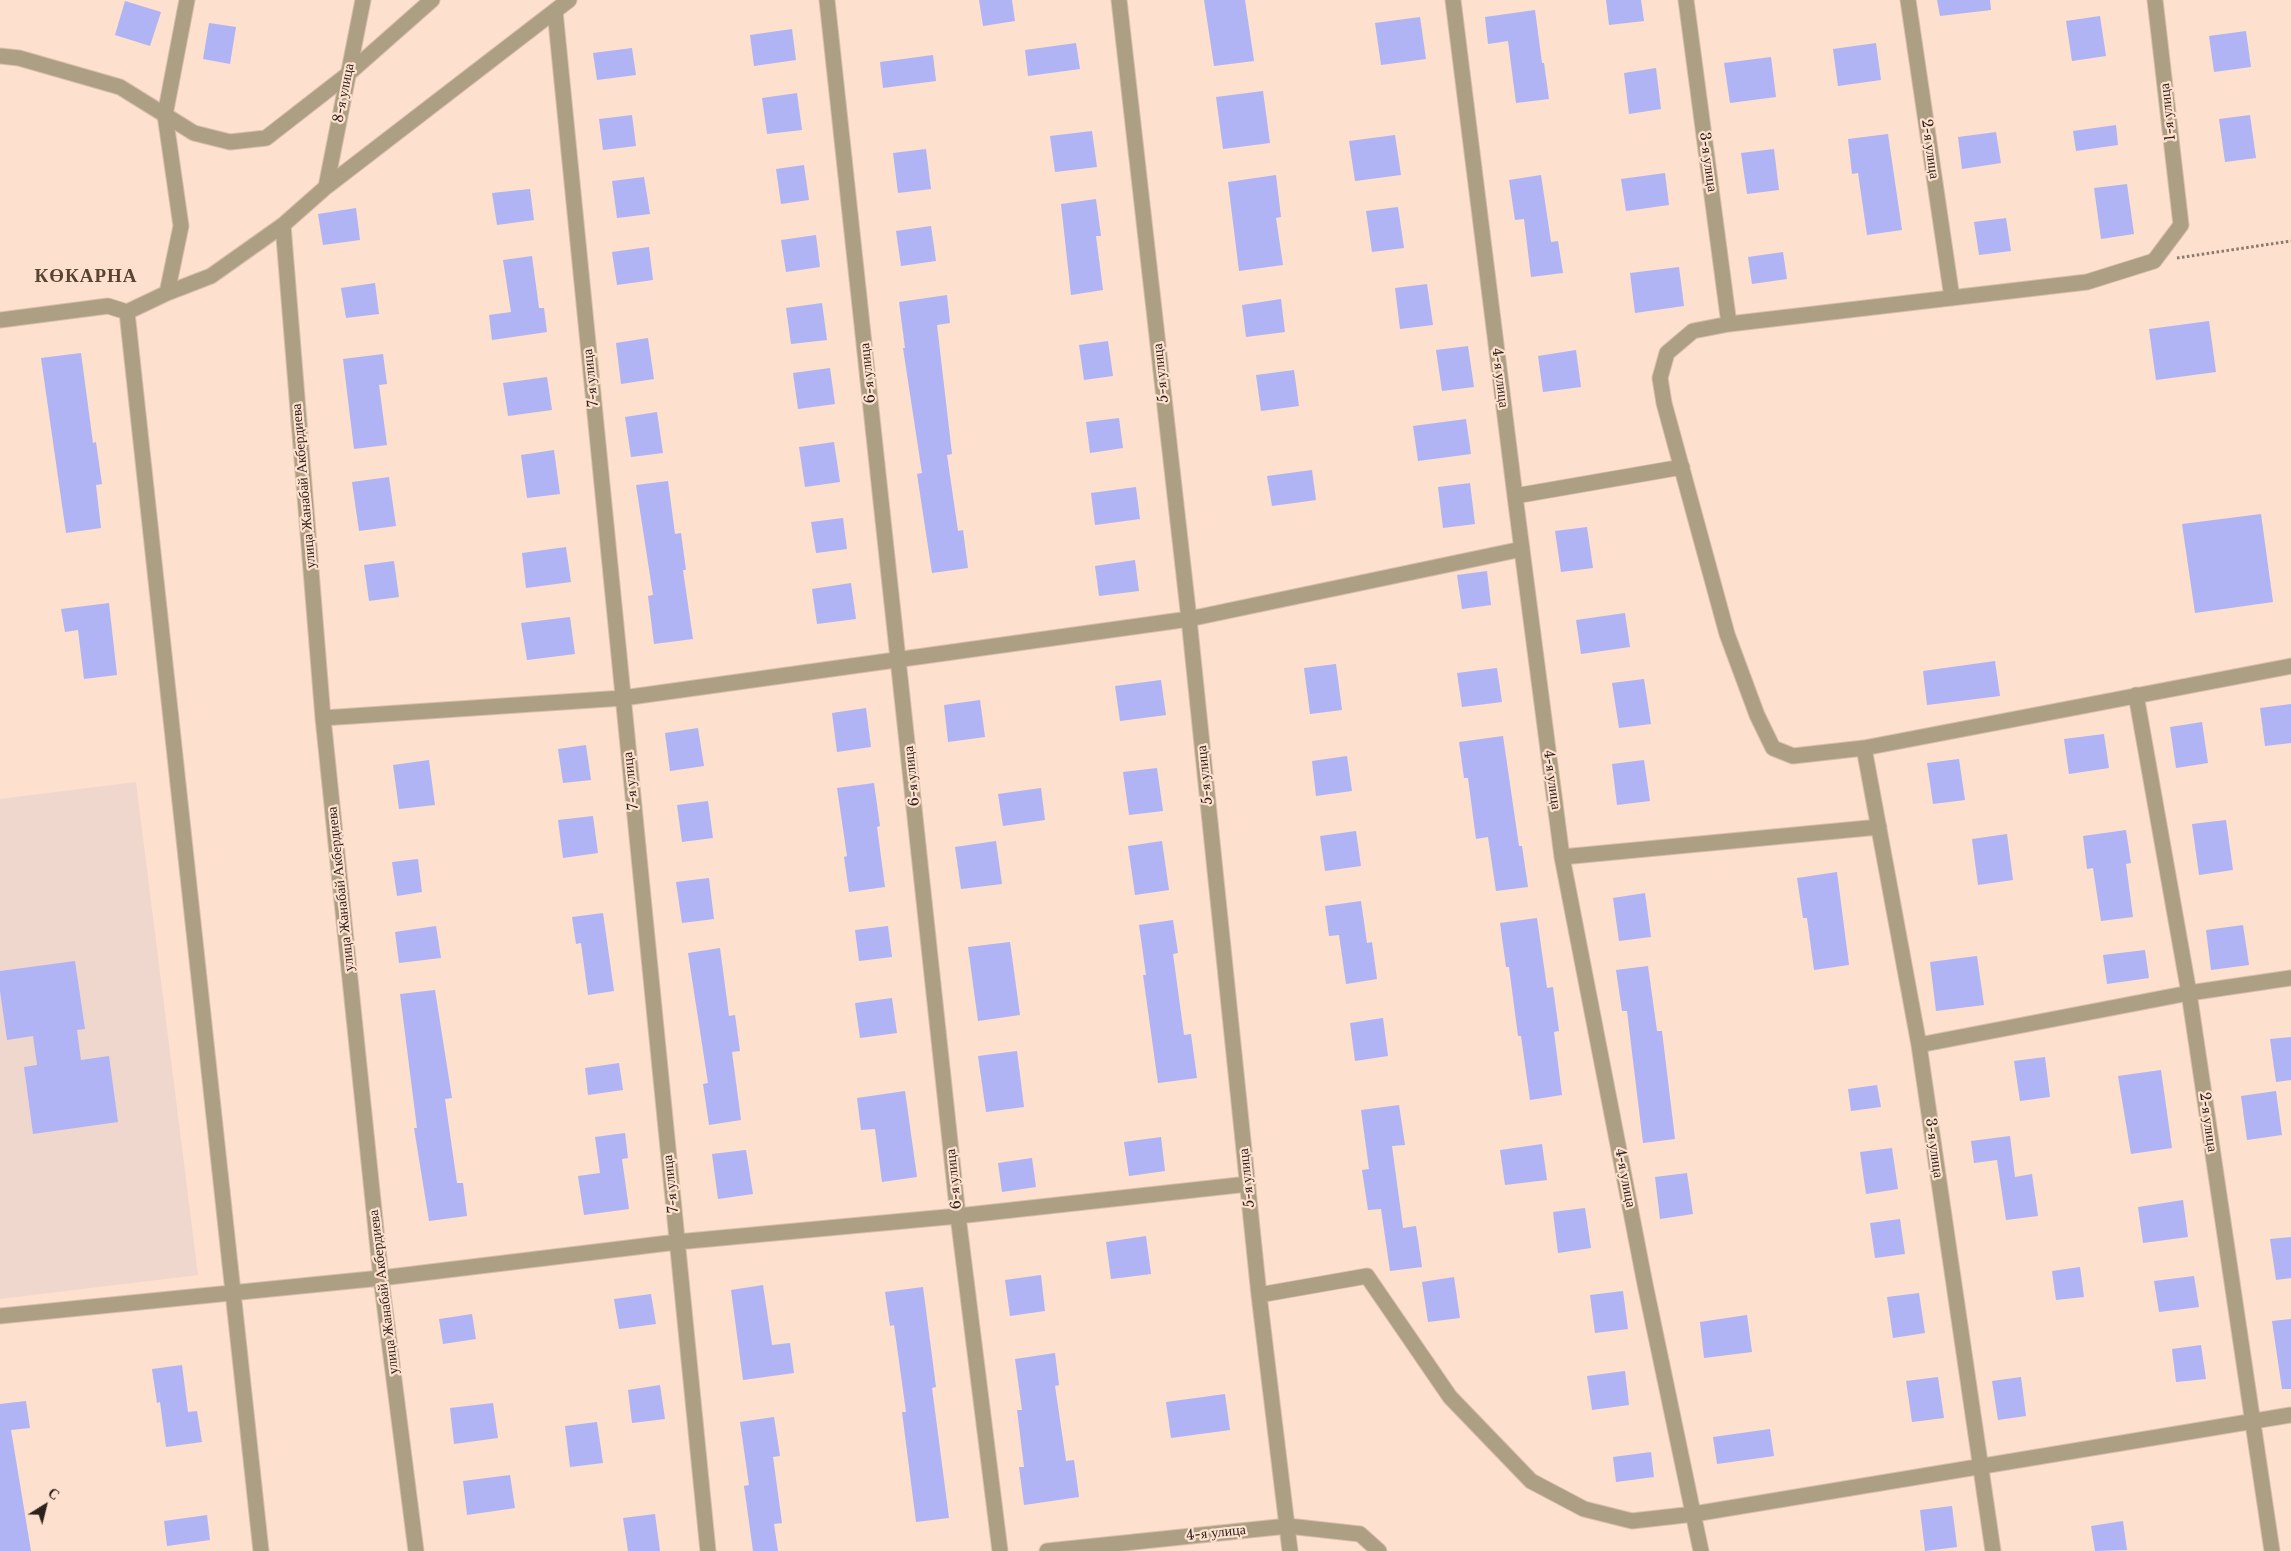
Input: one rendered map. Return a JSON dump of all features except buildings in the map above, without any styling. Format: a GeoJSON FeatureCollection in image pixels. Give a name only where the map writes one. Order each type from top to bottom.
{"type":"FeatureCollection","features":[{"type":"Feature","properties":{"kind":"street"},"geometry":{"type":"LineString","coordinates":[[167,293],[182,226],[165,114],[187,0]]}},
{"type":"Feature","properties":{"kind":"street","name":"8-я улица"},"geometry":{"type":"LineString","coordinates":[[326,187],[363,0]]}},
{"type":"Feature","properties":{"kind":"street"},"geometry":{"type":"LineString","coordinates":[[0,56],[19,58],[120,87],[194,133],[230,142],[266,138],[347,75],[432,0]]}},
{"type":"Feature","properties":{"kind":"street"},"geometry":{"type":"LineString","coordinates":[[0,320],[108,306],[127,312],[167,293],[211,276],[283,225],[326,187],[569,0]]}},
{"type":"Feature","properties":{"kind":"street","name":"6-я улица"},"geometry":{"type":"LineString","coordinates":[[827,0],[958,1216],[1000,1551]]}},
{"type":"Feature","properties":{"kind":"street","name":"5-я улица"},"geometry":{"type":"LineString","coordinates":[[1119,0],[1189,619],[1259,1295],[1290,1551]]}},
{"type":"Feature","properties":{"kind":"street","name":"4-я улица"},"geometry":{"type":"LineString","coordinates":[[1453,0],[1514,496],[1562,857],[1645,1284],[1701,1551]]}},
{"type":"Feature","properties":{"kind":"street","name":"3-я улица"},"geometry":{"type":"LineString","coordinates":[[1686,0],[1729,324]]}},
{"type":"Feature","properties":{"kind":"street","name":"2-я улица"},"geometry":{"type":"LineString","coordinates":[[1908,0],[1952,298]]}},
{"type":"Feature","properties":{"kind":"street","name":"1-я улица"},"geometry":{"type":"LineString","coordinates":[[2154,261],[2181,225],[2156,0]]}},
{"type":"Feature","properties":{"kind":"street","name":"7-я улица"},"geometry":{"type":"LineString","coordinates":[[555,11],[708,1551]]}},
{"type":"Feature","properties":{"kind":"street","name":"улица Жанабай Акбердиева"},"geometry":{"type":"LineString","coordinates":[[283,225],[323,718],[381,1278],[416,1551]]}},
{"type":"Feature","properties":{"kind":"street"},"geometry":{"type":"LineString","coordinates":[[2154,261],[2087,282],[1729,324],[1693,331],[1667,353],[1660,378],[1664,403],[1727,634],[1757,715],[1773,748],[1792,756],[1864,748],[2291,666]]}},
{"type":"Feature","properties":{"kind":"street"},"geometry":{"type":"LineString","coordinates":[[127,312],[261,1551]]}},
{"type":"Feature","properties":{"kind":"street"},"geometry":{"type":"LineString","coordinates":[[1514,496],[1682,467]]}},
{"type":"Feature","properties":{"kind":"street"},"geometry":{"type":"LineString","coordinates":[[323,718],[623,698],[1189,619],[1522,549]]}},
{"type":"Feature","properties":{"kind":"street","name":"2-я улица"},"geometry":{"type":"LineString","coordinates":[[2136,695],[2189,994],[2272,1551]]}},
{"type":"Feature","properties":{"kind":"street","name":"3-я улица"},"geometry":{"type":"LineString","coordinates":[[1864,748],[1919,1045],[1993,1551]]}},
{"type":"Feature","properties":{"kind":"street"},"geometry":{"type":"LineString","coordinates":[[1562,857],[1878,826]]}},
{"type":"Feature","properties":{"kind":"street"},"geometry":{"type":"LineString","coordinates":[[1919,1045],[2189,994],[2291,978]]}},
{"type":"Feature","properties":{"kind":"street"},"geometry":{"type":"LineString","coordinates":[[0,1316],[381,1278],[677,1242],[958,1216],[1248,1184]]}},
{"type":"Feature","properties":{"kind":"street"},"geometry":{"type":"LineString","coordinates":[[1259,1295],[1367,1276],[1450,1397],[1530,1481],[1584,1509],[1632,1521],[1694,1514],[2291,1415]]}},
{"type":"Feature","properties":{"kind":"street","name":"4-я улица"},"geometry":{"type":"LineString","coordinates":[[1047,1551],[1288,1526],[1360,1534],[1379,1551]]}},
{"type":"Feature","properties":{"kind":"path"},"geometry":{"type":"LineString","coordinates":[[2154,261],[2291,241]]}},
{"type":"Feature","properties":{"kind":"shaded area"},"geometry":{"type":"Polygon","coordinates":[[[136,782],[198,1275],[0,1299],[0,799],[136,782]]]}},
{"type":"Feature","properties":{"kind":"district","name":"КӨКАРНА"},"geometry":{"type":"Point","coordinates":[86,277]}}]}
